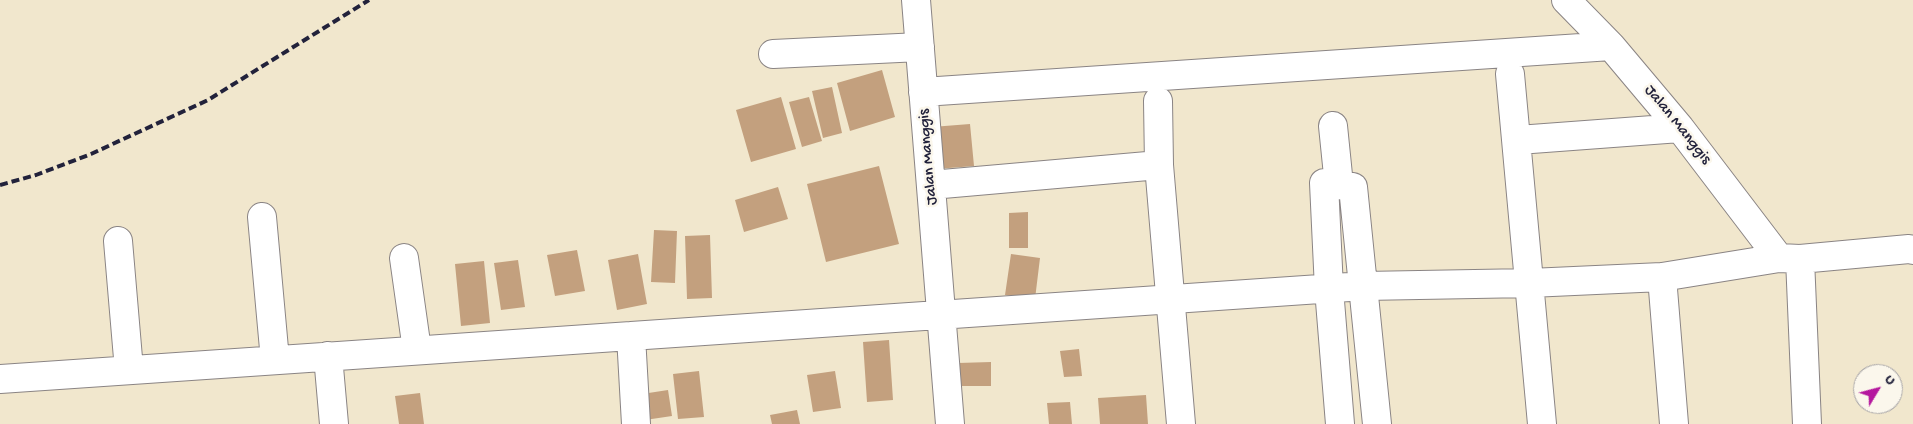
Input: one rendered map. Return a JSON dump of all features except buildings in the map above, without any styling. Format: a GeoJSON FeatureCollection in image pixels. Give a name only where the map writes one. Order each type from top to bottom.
{"type":"FeatureCollection","features":[{"type":"Feature","properties":{"kind":"street","name":"Jalan Manggis"},"geometry":{"type":"LineString","coordinates":[[916,0],[950,424]]}},
{"type":"Feature","properties":{"kind":"street","name":"Jalan Manggis"},"geometry":{"type":"LineString","coordinates":[[1566,0],[1611,46],[1790,258]]}},
{"type":"Feature","properties":{"kind":"street"},"geometry":{"type":"LineString","coordinates":[[923,92],[1611,46]]}},
{"type":"Feature","properties":{"kind":"street"},"geometry":{"type":"LineString","coordinates":[[773,54],[920,47]]}},
{"type":"Feature","properties":{"kind":"street"},"geometry":{"type":"LineString","coordinates":[[1510,74],[1518,140],[1542,424]]}},
{"type":"Feature","properties":{"kind":"street"},"geometry":{"type":"LineString","coordinates":[[1158,101],[1159,165],[1181,424]]}},
{"type":"Feature","properties":{"kind":"street"},"geometry":{"type":"LineString","coordinates":[[1332,126],[1339,185],[1364,286],[1377,424]]}},
{"type":"Feature","properties":{"kind":"street"},"geometry":{"type":"LineString","coordinates":[[1518,140],[1680,128]]}},
{"type":"Feature","properties":{"kind":"street"},"geometry":{"type":"LineString","coordinates":[[931,185],[1159,165]]}},
{"type":"Feature","properties":{"kind":"street"},"geometry":{"type":"LineString","coordinates":[[1339,185],[1329,288],[1340,424]]}},
{"type":"Feature","properties":{"kind":"street"},"geometry":{"type":"LineString","coordinates":[[262,217],[274,360]]}},
{"type":"Feature","properties":{"kind":"street"},"geometry":{"type":"LineString","coordinates":[[118,240],[130,370]]}},
{"type":"Feature","properties":{"kind":"street"},"geometry":{"type":"LineString","coordinates":[[0,379],[1329,288],[1530,284],[1662,277],[1790,258],[1913,250]]}},
{"type":"Feature","properties":{"kind":"street"},"geometry":{"type":"LineString","coordinates":[[404,258],[417,350]]}},
{"type":"Feature","properties":{"kind":"street"},"geometry":{"type":"LineString","coordinates":[[1790,258],[1807,424]]}},
{"type":"Feature","properties":{"kind":"street"},"geometry":{"type":"LineString","coordinates":[[1662,277],[1674,424]]}},
{"type":"Feature","properties":{"kind":"street"},"geometry":{"type":"LineString","coordinates":[[630,336],[636,424]]}},
{"type":"Feature","properties":{"kind":"street"},"geometry":{"type":"LineString","coordinates":[[328,356],[334,424]]}},
{"type":"Feature","properties":{"kind":"railway"},"geometry":{"type":"LineString","coordinates":[[0,185],[36,175],[91,154],[208,100],[369,0]]}}]}
